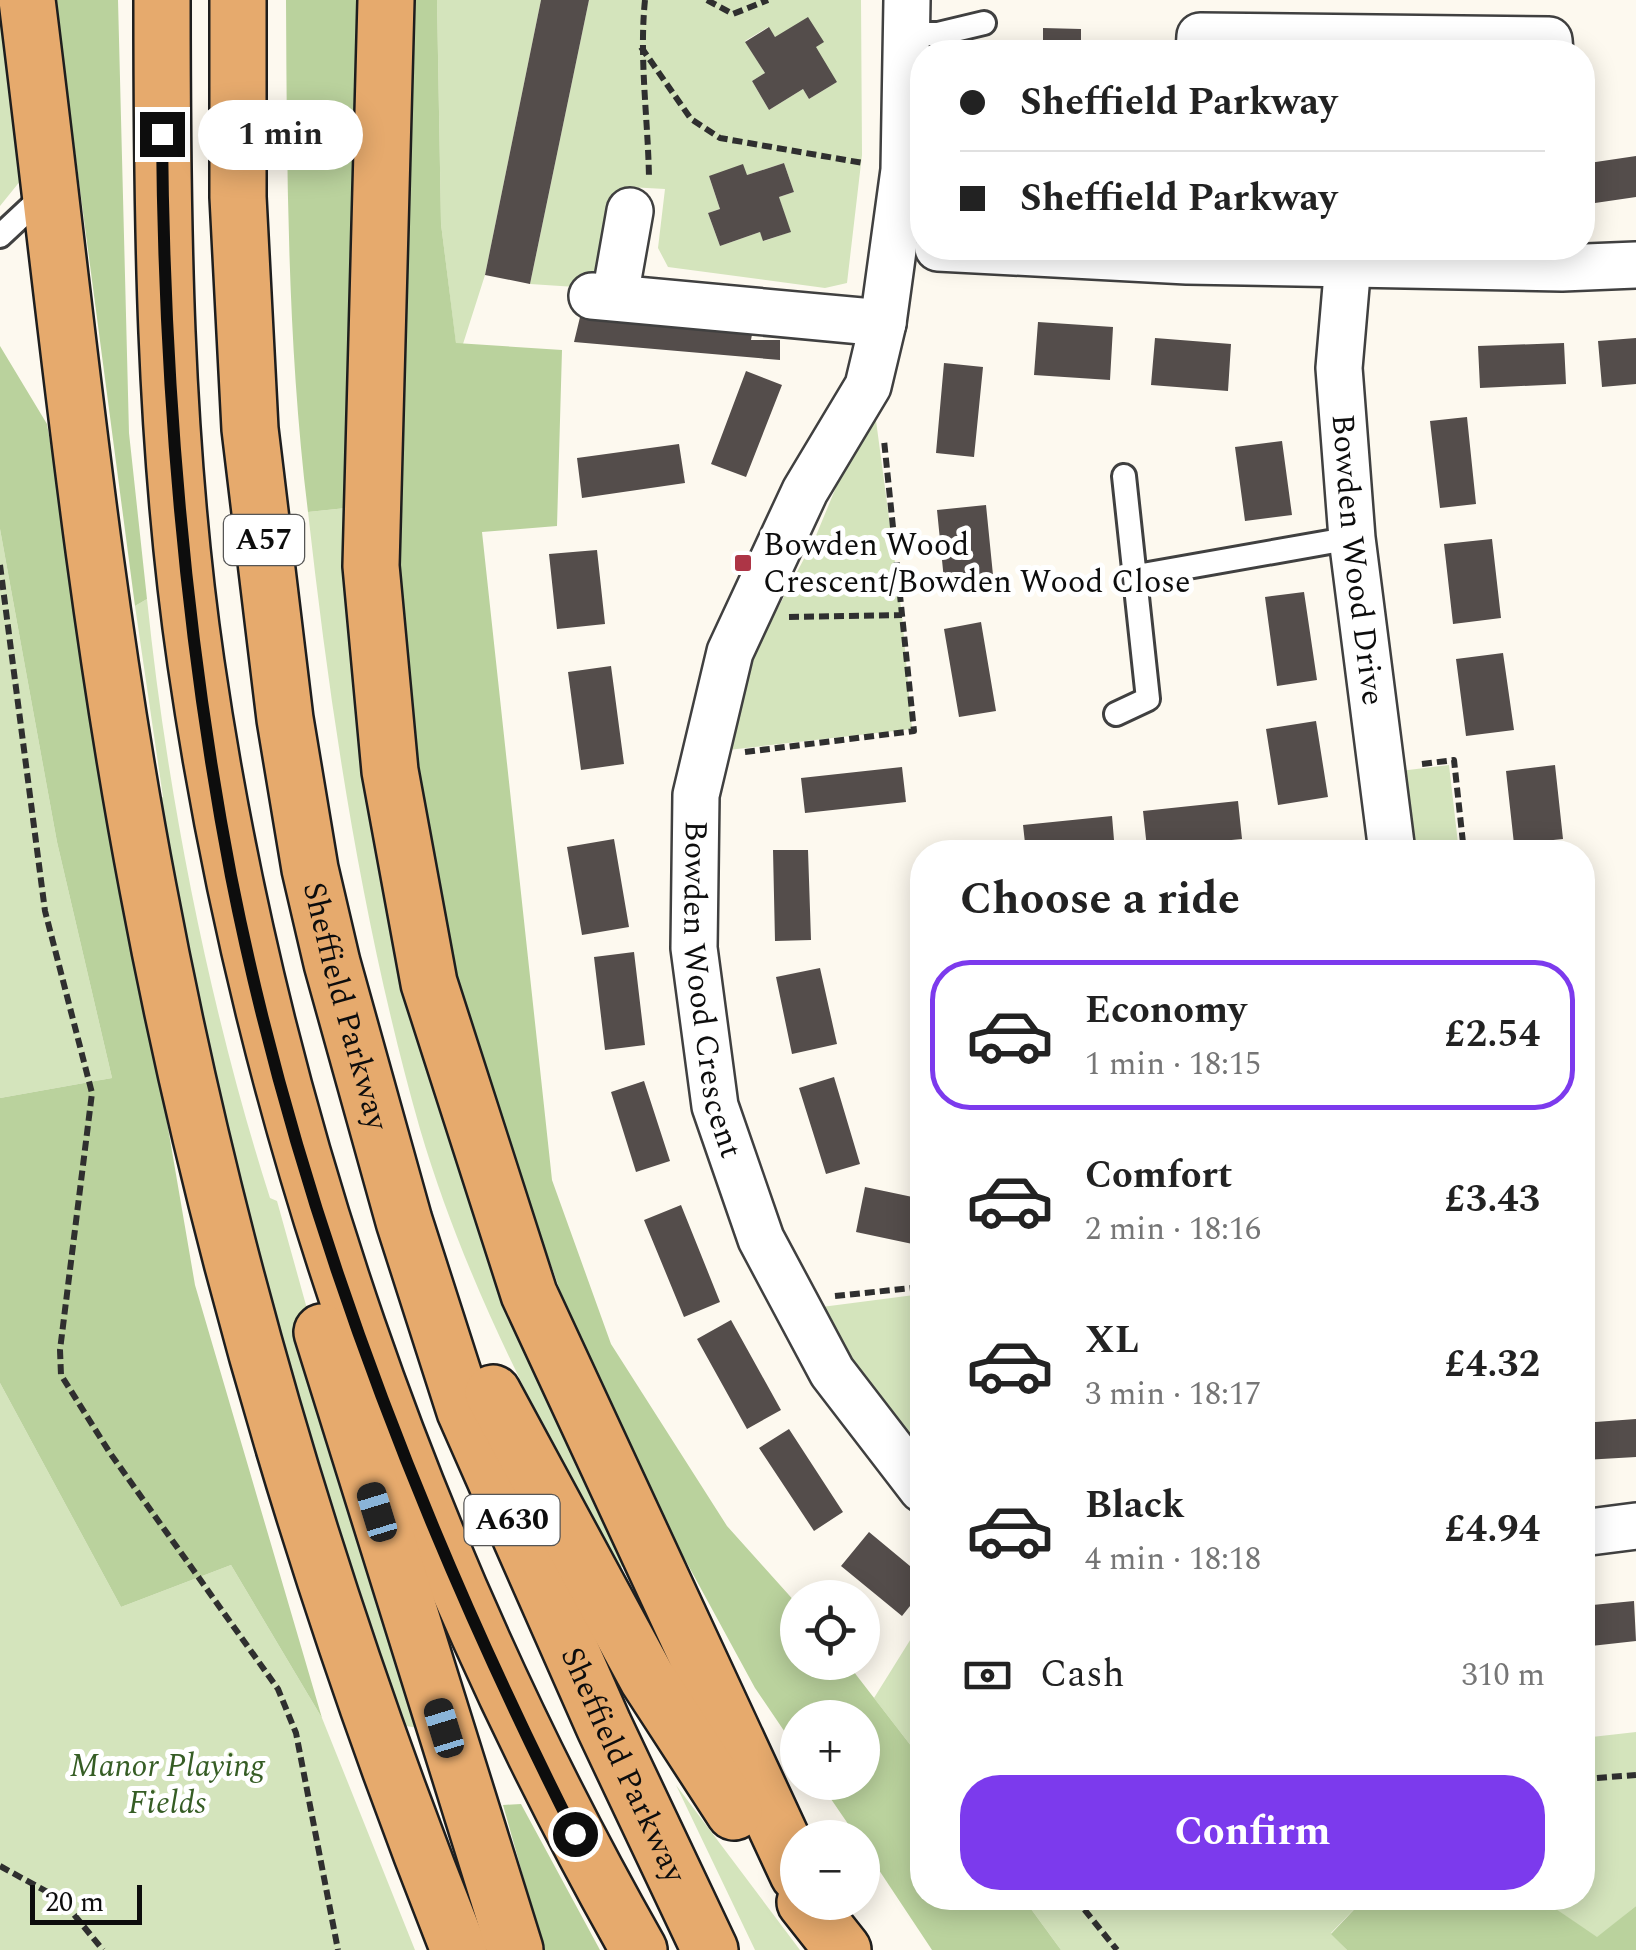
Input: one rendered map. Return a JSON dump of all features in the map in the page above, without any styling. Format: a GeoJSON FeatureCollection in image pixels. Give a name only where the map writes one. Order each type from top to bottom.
{"type":"FeatureCollection","features":[{"type":"Feature","properties":{"kind":"highway"},"geometry":{"type":"LineString","coordinates":[[27,0],[103,610],[148,889],[221,1220],[309,1526],[396,1792],[459,1950]]}},
{"type":"Feature","properties":{"kind":"highway","name":"Sheffield Parkway"},"geometry":{"type":"LineString","coordinates":[[162,0],[162,200],[180,516],[196,661],[232,876],[270,1044],[316,1207],[395,1433],[464,1603],[526,1736],[639,1950]]}},
{"type":"Feature","properties":{"kind":"highway","name":"Sheffield Parkway"},"geometry":{"type":"LineString","coordinates":[[238,0],[238,197],[250,429],[285,719],[306,850],[360,1071],[465,1411],[604,1726],[710,1950]]}},
{"type":"Feature","properties":{"kind":"highway"},"geometry":{"type":"LineString","coordinates":[[386,0],[371,566],[390,771],[429,983],[529,1294],[780,1841]]}},
{"type":"Feature","properties":{"kind":"highway","name":"A57"},"geometry":{"type":"LineString","coordinates":[[270,1044],[323,1340],[514,1950]]}},
{"type":"Feature","properties":{"kind":"highway","name":"A57"},"geometry":{"type":"LineString","coordinates":[[360,1071],[498,1405],[647,1678],[751,1838],[780,1872]]}},
{"type":"Feature","properties":{"kind":"street","name":"Bowden Wood Crescent"},"geometry":{"type":"LineString","coordinates":[[907,17],[904,170],[910,200]]}},
{"type":"Feature","properties":{"kind":"street"},"geometry":{"type":"LineString","coordinates":[[1200,40],[1200,36],[1219,36],[1549,40]]}},
{"type":"Feature","properties":{"kind":"street"},"geometry":{"type":"LineString","coordinates":[[630,211],[604,296],[883,323]]}},
{"type":"Feature","properties":{"kind":"street","name":"Bowden Wood Crescent"},"geometry":{"type":"LineString","coordinates":[[910,1473],[832,1372],[761,1239],[715,1106],[694,948],[696,795],[730,652],[805,491],[868,386],[883,323],[912,260]]}},
{"type":"Feature","properties":{"kind":"street"},"geometry":{"type":"LineString","coordinates":[[1294,260],[1476,260]]}},
{"type":"Feature","properties":{"kind":"street"},"geometry":{"type":"LineString","coordinates":[[1586,260],[1636,264]]}},
{"type":"Feature","properties":{"kind":"street","name":"Bowden Wood Drive"},"geometry":{"type":"LineString","coordinates":[[1348,263],[1340,368],[1352,538],[1391,840]]}},
{"type":"Feature","properties":{"kind":"street"},"geometry":{"type":"LineString","coordinates":[[1595,1532],[1636,1526]]}},
{"type":"Feature","properties":{"kind":"lane"},"geometry":{"type":"LineString","coordinates":[[907,17],[938,34],[984,23]]}},
{"type":"Feature","properties":{"kind":"lane"},"geometry":{"type":"LineString","coordinates":[[0,236],[51,188]]}},
{"type":"Feature","properties":{"kind":"lane"},"geometry":{"type":"LineString","coordinates":[[1116,714],[1148,699],[1138,576],[1124,476]]}},
{"type":"Feature","properties":{"kind":"lane"},"geometry":{"type":"LineString","coordinates":[[1138,576],[1352,538]]}},
{"type":"Feature","properties":{"kind":"path"},"geometry":{"type":"LineString","coordinates":[[630,211],[650,203],[648,95],[640,46],[645,0]]}},
{"type":"Feature","properties":{"kind":"path"},"geometry":{"type":"LineString","coordinates":[[707,0],[732,14],[768,0]]}},
{"type":"Feature","properties":{"kind":"path"},"geometry":{"type":"LineString","coordinates":[[640,46],[691,120],[720,138],[904,170]]}},
{"type":"Feature","properties":{"kind":"path"},"geometry":{"type":"LineString","coordinates":[[704,757],[914,731],[882,424]]}},
{"type":"Feature","properties":{"kind":"path"},"geometry":{"type":"LineString","coordinates":[[0,565],[45,911],[92,1093],[60,1350],[61,1374],[110,1452],[278,1688],[296,1733],[338,1950]]}},
{"type":"Feature","properties":{"kind":"path"},"geometry":{"type":"LineString","coordinates":[[746,618],[902,615]]}},
{"type":"Feature","properties":{"kind":"path"},"geometry":{"type":"LineString","coordinates":[[1382,770],[1454,760],[1463,840]]}},
{"type":"Feature","properties":{"kind":"path"},"geometry":{"type":"LineString","coordinates":[[794,1301],[910,1288]]}},
{"type":"Feature","properties":{"kind":"path"},"geometry":{"type":"LineString","coordinates":[[1595,1779],[1636,1775]]}},
{"type":"Feature","properties":{"kind":"path"},"geometry":{"type":"LineString","coordinates":[[0,1866],[62,1900],[103,1950]]}},
{"type":"Feature","properties":{"kind":"path"},"geometry":{"type":"LineString","coordinates":[[1084,1910],[1117,1950]]}},
{"type":"Feature","properties":{"kind":"green space"},"geometry":{"type":"Polygon","coordinates":[[[0,0],[21,180],[0,206],[0,0]]]}},
{"type":"Feature","properties":{"kind":"green space"},"geometry":{"type":"Polygon","coordinates":[[[55,0],[118,0],[129,433],[147,599],[135,606],[55,0]]]}},
{"type":"Feature","properties":{"kind":"green space"},"geometry":{"type":"Polygon","coordinates":[[[286,0],[361,0],[346,395],[346,508],[308,512],[292,320],[286,0]]]}},
{"type":"Feature","properties":{"kind":"green space"},"geometry":{"type":"Polygon","coordinates":[[[400,0],[437,0],[441,224],[456,343],[562,350],[557,526],[482,532],[552,1180],[611,1344],[727,1526],[780,1585],[780,1680],[860,1680],[876,1700],[780,1700],[780,1725],[755,1688],[657,1508],[581,1349],[506,1139],[444,930],[419,792],[391,516],[400,0]]]}},
{"type":"Feature","properties":{"kind":"green space"},"geometry":{"type":"Polygon","coordinates":[[[437,0],[541,0],[485,275],[463,344],[456,344],[441,224],[437,0]]]}},
{"type":"Feature","properties":{"kind":"green space"},"geometry":{"type":"Polygon","coordinates":[[[589,0],[861,0],[862,155],[847,283],[825,288],[668,267],[658,248],[665,189],[629,187],[622,192],[606,289],[530,284],[589,0]],[[768,27],[745,41],[765,73],[752,81],[769,110],[803,89],[809,99],[837,82],[775,37],[768,27]],[[784,163],[747,175],[709,176],[720,209],[708,213],[720,246],[760,232],[764,241],[790,232],[779,197],[794,192],[784,163]]]}},
{"type":"Feature","properties":{"kind":"green space"},"geometry":{"type":"Polygon","coordinates":[[[0,346],[47,424],[195,1285],[322,1718],[231,1565],[121,1607],[0,1383],[0,1098],[112,1078],[57,842],[0,529],[0,346]]]}},
{"type":"Feature","properties":{"kind":"green space"},"geometry":{"type":"Polygon","coordinates":[[[873,398],[902,615],[912,729],[728,750],[745,670],[815,538],[873,398]]]}},
{"type":"Feature","properties":{"kind":"green space"},"geometry":{"type":"Polygon","coordinates":[[[346,508],[351,652],[373,827],[629,1562],[622,1567],[615,1563],[559,1458],[482,1297],[438,1186],[400,1054],[351,823],[308,512],[346,508]]]}},
{"type":"Feature","properties":{"kind":"green space"},"geometry":{"type":"Polygon","coordinates":[[[0,529],[57,842],[112,1078],[0,1098],[0,529]]]}},
{"type":"Feature","properties":{"kind":"green space"},"geometry":{"type":"Polygon","coordinates":[[[147,599],[179,825],[228,1053],[270,1198],[277,1201],[424,1729],[406,1726],[366,1611],[295,1382],[234,1152],[158,798],[163,797],[135,606],[147,599]]]}},
{"type":"Feature","properties":{"kind":"green space"},"geometry":{"type":"Polygon","coordinates":[[[1449,765],[1458,840],[1400,840],[1392,772],[1449,765]]]}},
{"type":"Feature","properties":{"kind":"green space"},"geometry":{"type":"Polygon","coordinates":[[[910,1296],[910,1451],[814,1308],[910,1296]]]}},
{"type":"Feature","properties":{"kind":"green space","name":"Manor Playing Fields"},"geometry":{"type":"Polygon","coordinates":[[[0,1383],[121,1607],[231,1565],[322,1718],[415,1950],[0,1950],[0,1383]]]}},
{"type":"Feature","properties":{"kind":"green space"},"geometry":{"type":"Polygon","coordinates":[[[910,1640],[910,1744],[880,1706],[880,1700],[876,1700],[910,1640]]]}},
{"type":"Feature","properties":{"kind":"green space"},"geometry":{"type":"Polygon","coordinates":[[[880,1706],[910,1744],[910,1910],[1032,1910],[1061,1950],[932,1950],[880,1872],[880,1820],[845,1820],[832,1800],[880,1800],[880,1706]]]}},
{"type":"Feature","properties":{"kind":"green space"},"geometry":{"type":"Polygon","coordinates":[[[1636,1732],[1636,1906],[1597,1938],[1557,1910],[1595,1910],[1595,1737],[1636,1732]]]}},
{"type":"Feature","properties":{"kind":"green space"},"geometry":{"type":"Polygon","coordinates":[[[676,1785],[800,1950],[755,1950],[676,1785]]]}},
{"type":"Feature","properties":{"kind":"green space"},"geometry":{"type":"Polygon","coordinates":[[[521,1804],[600,1950],[544,1950],[503,1805],[521,1804]]]}},
{"type":"Feature","properties":{"kind":"green space"},"geometry":{"type":"Polygon","coordinates":[[[1636,1906],[1636,1950],[1347,1950],[1331,1934],[1354,1910],[1558,1910],[1597,1937],[1636,1906]]]}},
{"type":"Feature","properties":{"kind":"green space"},"geometry":{"type":"Polygon","coordinates":[[[1032,1910],[1353,1910],[1331,1933],[1347,1950],[1061,1950],[1032,1910]]]}},
{"type":"Feature","properties":{"kind":"building"},"geometry":{"type":"Polygon","coordinates":[[[541,0],[589,0],[530,284],[485,275],[541,0]]]}},
{"type":"Feature","properties":{"kind":"building"},"geometry":{"type":"Polygon","coordinates":[[[808,17],[824,42],[816,47],[837,82],[809,99],[803,89],[769,110],[752,81],[765,73],[745,42],[769,27],[775,37],[808,17]]]}},
{"type":"Feature","properties":{"kind":"building"},"geometry":{"type":"Polygon","coordinates":[[[1043,28],[1081,29],[1081,40],[1043,40],[1043,28]]]}},
{"type":"Feature","properties":{"kind":"building"},"geometry":{"type":"Polygon","coordinates":[[[1636,156],[1636,197],[1595,203],[1595,162],[1636,156]]]}},
{"type":"Feature","properties":{"kind":"building"},"geometry":{"type":"Polygon","coordinates":[[[784,163],[794,192],[779,197],[791,232],[763,241],[760,232],[720,246],[708,213],[720,209],[709,176],[743,164],[747,175],[784,163]]]}},
{"type":"Feature","properties":{"kind":"building"},"geometry":{"type":"Polygon","coordinates":[[[581,313],[753,329],[751,340],[780,340],[780,360],[574,342],[581,313]]]}},
{"type":"Feature","properties":{"kind":"building"},"geometry":{"type":"Polygon","coordinates":[[[1038,322],[1113,327],[1110,380],[1034,375],[1038,322]]]}},
{"type":"Feature","properties":{"kind":"building"},"geometry":{"type":"Polygon","coordinates":[[[1155,338],[1231,344],[1228,391],[1151,385],[1155,338]]]}},
{"type":"Feature","properties":{"kind":"building"},"geometry":{"type":"Polygon","coordinates":[[[1636,338],[1636,384],[1602,387],[1598,341],[1636,338]]]}},
{"type":"Feature","properties":{"kind":"building"},"geometry":{"type":"Polygon","coordinates":[[[1564,343],[1566,384],[1480,388],[1478,346],[1564,343]]]}},
{"type":"Feature","properties":{"kind":"building"},"geometry":{"type":"Polygon","coordinates":[[[944,363],[983,367],[974,457],[936,453],[944,363]]]}},
{"type":"Feature","properties":{"kind":"building"},"geometry":{"type":"Polygon","coordinates":[[[746,371],[782,385],[746,477],[711,464],[746,371]]]}},
{"type":"Feature","properties":{"kind":"building"},"geometry":{"type":"Polygon","coordinates":[[[1467,417],[1476,504],[1440,508],[1430,421],[1467,417]]]}},
{"type":"Feature","properties":{"kind":"building"},"geometry":{"type":"Polygon","coordinates":[[[1282,441],[1292,515],[1245,521],[1235,447],[1282,441]]]}},
{"type":"Feature","properties":{"kind":"building"},"geometry":{"type":"Polygon","coordinates":[[[679,444],[685,483],[582,498],[577,458],[679,444]]]}},
{"type":"Feature","properties":{"kind":"building"},"geometry":{"type":"Polygon","coordinates":[[[986,505],[994,585],[945,590],[937,510],[986,505]]]}},
{"type":"Feature","properties":{"kind":"building"},"geometry":{"type":"Polygon","coordinates":[[[1492,539],[1501,618],[1453,624],[1444,544],[1492,539]]]}},
{"type":"Feature","properties":{"kind":"building"},"geometry":{"type":"Polygon","coordinates":[[[597,550],[605,624],[557,629],[549,554],[597,550]]]}},
{"type":"Feature","properties":{"kind":"building"},"geometry":{"type":"Polygon","coordinates":[[[1304,592],[1317,680],[1277,686],[1265,597],[1304,592]]]}},
{"type":"Feature","properties":{"kind":"building"},"geometry":{"type":"Polygon","coordinates":[[[981,622],[996,711],[959,717],[944,629],[981,622]]]}},
{"type":"Feature","properties":{"kind":"building"},"geometry":{"type":"Polygon","coordinates":[[[1503,653],[1514,730],[1466,736],[1456,659],[1503,653]]]}},
{"type":"Feature","properties":{"kind":"building"},"geometry":{"type":"Polygon","coordinates":[[[611,666],[624,764],[581,770],[568,672],[611,666]]]}},
{"type":"Feature","properties":{"kind":"building"},"geometry":{"type":"Polygon","coordinates":[[[1316,721],[1328,797],[1278,805],[1266,729],[1316,721]]]}},
{"type":"Feature","properties":{"kind":"building"},"geometry":{"type":"Polygon","coordinates":[[[1555,765],[1563,839],[1514,840],[1506,771],[1555,765]]]}},
{"type":"Feature","properties":{"kind":"building"},"geometry":{"type":"Polygon","coordinates":[[[902,767],[906,802],[805,813],[801,778],[902,767]]]}},
{"type":"Feature","properties":{"kind":"building"},"geometry":{"type":"Polygon","coordinates":[[[1238,801],[1242,839],[1146,840],[1143,811],[1238,801]]]}},
{"type":"Feature","properties":{"kind":"building"},"geometry":{"type":"Polygon","coordinates":[[[1112,816],[1114,840],[1025,840],[1023,825],[1112,816]]]}},
{"type":"Feature","properties":{"kind":"building"},"geometry":{"type":"Polygon","coordinates":[[[614,839],[629,927],[582,935],[567,847],[614,839]]]}},
{"type":"Feature","properties":{"kind":"building"},"geometry":{"type":"Polygon","coordinates":[[[773,850],[808,850],[811,940],[775,941],[773,850]]]}},
{"type":"Feature","properties":{"kind":"building"},"geometry":{"type":"Polygon","coordinates":[[[634,952],[645,1045],[605,1050],[594,957],[634,952]]]}},
{"type":"Feature","properties":{"kind":"building"},"geometry":{"type":"Polygon","coordinates":[[[820,968],[837,1044],[792,1054],[776,977],[820,968]]]}},
{"type":"Feature","properties":{"kind":"building"},"geometry":{"type":"Polygon","coordinates":[[[834,1077],[860,1164],[826,1174],[799,1088],[834,1077]]]}},
{"type":"Feature","properties":{"kind":"building"},"geometry":{"type":"Polygon","coordinates":[[[644,1081],[670,1161],[636,1172],[611,1092],[644,1081]]]}},
{"type":"Feature","properties":{"kind":"building"},"geometry":{"type":"Polygon","coordinates":[[[865,1187],[910,1196],[910,1243],[856,1232],[865,1187]]]}},
{"type":"Feature","properties":{"kind":"building"},"geometry":{"type":"Polygon","coordinates":[[[681,1205],[720,1302],[684,1317],[644,1220],[681,1205]]]}},
{"type":"Feature","properties":{"kind":"building"},"geometry":{"type":"Polygon","coordinates":[[[731,1320],[781,1410],[747,1429],[697,1339],[731,1320]]]}},
{"type":"Feature","properties":{"kind":"building"},"geometry":{"type":"Polygon","coordinates":[[[1636,1419],[1636,1457],[1595,1459],[1595,1422],[1636,1419]]]}},
{"type":"Feature","properties":{"kind":"building"},"geometry":{"type":"Polygon","coordinates":[[[789,1429],[843,1512],[814,1531],[759,1448],[789,1429]]]}},
{"type":"Feature","properties":{"kind":"building"},"geometry":{"type":"Polygon","coordinates":[[[869,1532],[910,1566],[910,1606],[902,1616],[880,1598],[880,1580],[858,1580],[841,1566],[869,1532]]]}},
{"type":"Feature","properties":{"kind":"building"},"geometry":{"type":"Polygon","coordinates":[[[1634,1601],[1636,1641],[1595,1646],[1595,1605],[1634,1601]]]}},
{"type":"Feature","properties":{"kind":"place","name":"Bowden Wood Crescent/Bowden Wood Close"},"geometry":{"type":"Point","coordinates":[743,563]}},
{"type":"Feature","properties":{"kind":"route"},"geometry":{"type":"LineString","coordinates":[[162,134],[171,414],[196,661],[232,876],[270,1044],[316,1207],[388,1416],[464,1603],[575,1834]]}}]}
